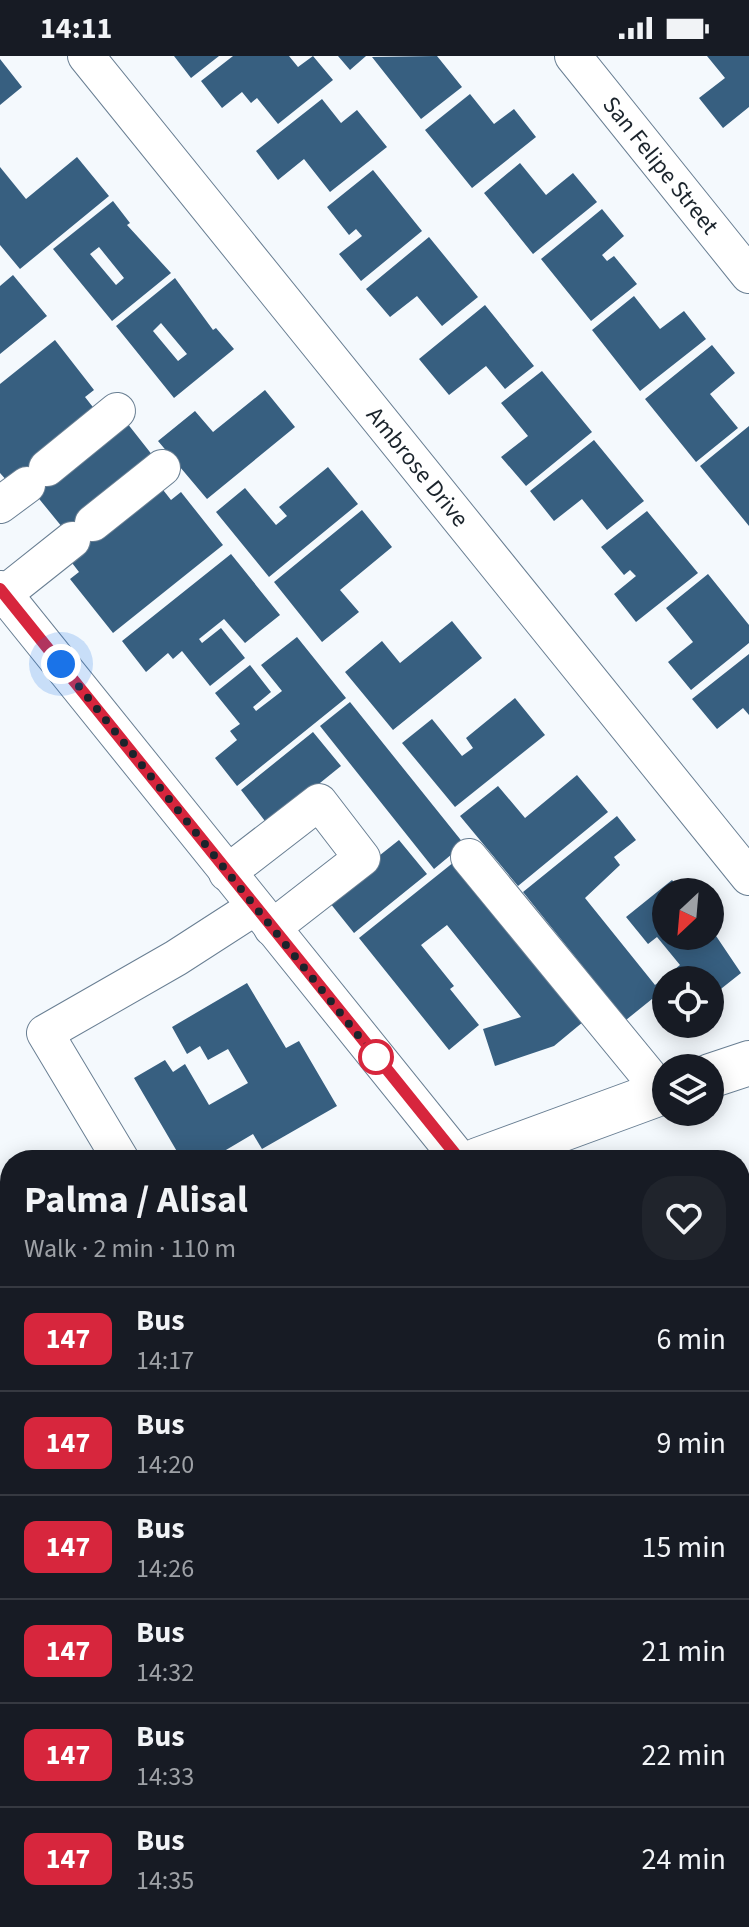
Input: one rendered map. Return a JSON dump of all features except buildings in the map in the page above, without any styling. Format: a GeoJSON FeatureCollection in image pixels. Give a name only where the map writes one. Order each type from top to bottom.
{"type":"FeatureCollection","features":[{"type":"Feature","properties":{"kind":"main road"},"geometry":{"type":"LineString","coordinates":[[724,1071],[749,1063]]}},
{"type":"Feature","properties":{"kind":"main road"},"geometry":{"type":"LineString","coordinates":[[505,1150],[652,1096]]}},
{"type":"Feature","properties":{"kind":"street","name":"Ambrose Drive"},"geometry":{"type":"LineString","coordinates":[[86,56],[749,877]]}},
{"type":"Feature","properties":{"kind":"street","name":"San Felipe Street"},"geometry":{"type":"LineString","coordinates":[[573,56],[749,275]]}},
{"type":"Feature","properties":{"kind":"street"},"geometry":{"type":"LineString","coordinates":[[25,486],[117,411]]}},
{"type":"Feature","properties":{"kind":"street"},"geometry":{"type":"LineString","coordinates":[[162,468],[2,592],[452,1150]]}},
{"type":"Feature","properties":{"kind":"street"},"geometry":{"type":"LineString","coordinates":[[115,1150],[45,1033],[176,958],[263,917],[362,858],[319,802],[227,873]]}},
{"type":"Feature","properties":{"kind":"street"},"geometry":{"type":"LineString","coordinates":[[469,857],[652,1078]]}},
{"type":"Feature","properties":{"kind":"bus line","name":"147"},"geometry":{"type":"LineString","coordinates":[[0,589],[452,1150]]}},
{"type":"Feature","properties":{"kind":"route"},"geometry":{"type":"LineString","coordinates":[[61,664],[381,1064],[376,1057]]}}]}
